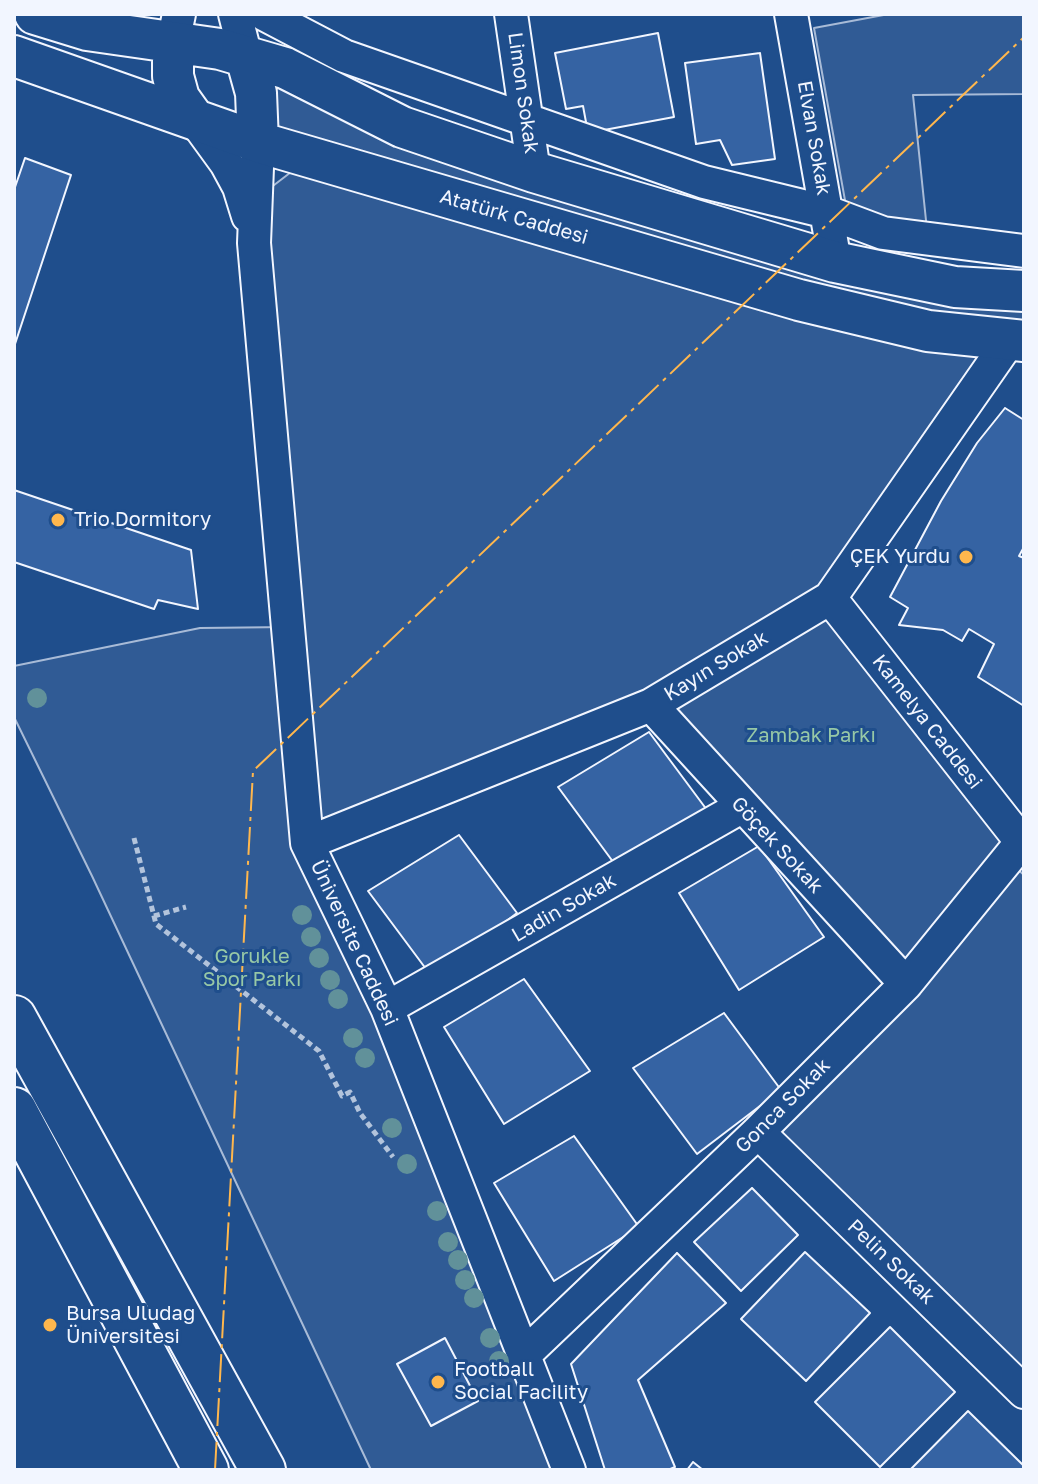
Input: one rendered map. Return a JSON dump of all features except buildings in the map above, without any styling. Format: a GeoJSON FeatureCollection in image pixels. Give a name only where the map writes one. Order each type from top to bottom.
{"type":"FeatureCollection","features":[{"type":"Feature","properties":{"kind":"highway"},"geometry":{"type":"LineString","coordinates":[[14,1018],[263,1470]]}},
{"type":"Feature","properties":{"kind":"highway"},"geometry":{"type":"LineString","coordinates":[[14,1110],[206,1470]]}},
{"type":"Feature","properties":{"kind":"main road"},"geometry":{"type":"LineString","coordinates":[[35,14],[87,30],[176,28],[220,49],[285,68],[402,127],[534,172],[835,262],[955,287],[1024,291]]}},
{"type":"Feature","properties":{"kind":"main road"},"geometry":{"type":"LineString","coordinates":[[176,28],[173,76],[179,98],[194,119]]}},
{"type":"Feature","properties":{"kind":"main road","name":"Atatürk Caddesi"},"geometry":{"type":"LineString","coordinates":[[14,56],[258,142],[799,300],[928,331],[1016,341]]}},
{"type":"Feature","properties":{"kind":"main road"},"geometry":{"type":"LineString","coordinates":[[246,57],[256,93],[258,142]]}},
{"type":"Feature","properties":{"kind":"street"},"geometry":{"type":"LineString","coordinates":[[235,14],[246,57]]}},
{"type":"Feature","properties":{"kind":"street"},"geometry":{"type":"LineString","coordinates":[[264,14],[344,56],[704,182],[827,212],[883,233],[1024,251]]}},
{"type":"Feature","properties":{"kind":"street","name":"Limon Sokak"},"geometry":{"type":"LineString","coordinates":[[511,14],[529,119],[534,172]]}},
{"type":"Feature","properties":{"kind":"street","name":"Elvan Sokak"},"geometry":{"type":"LineString","coordinates":[[796,15],[835,262]]}},
{"type":"Feature","properties":{"kind":"street"},"geometry":{"type":"LineString","coordinates":[[194,119],[239,187],[254,243]]}},
{"type":"Feature","properties":{"kind":"street"},"geometry":{"type":"LineString","coordinates":[[254,243],[258,142]]}},
{"type":"Feature","properties":{"kind":"street","name":"Üniversite Caddesi"},"geometry":{"type":"LineString","coordinates":[[254,243],[307,843],[387,1008],[569,1470]]}},
{"type":"Feature","properties":{"kind":"street","name":"Kayın Sokak"},"geometry":{"type":"LineString","coordinates":[[307,843],[651,705],[830,598],[1016,341]]}},
{"type":"Feature","properties":{"kind":"street","name":"Kamelya Caddesi"},"geometry":{"type":"LineString","coordinates":[[830,598],[1023,842]]}},
{"type":"Feature","properties":{"kind":"street","name":"Göçek Sokak"},"geometry":{"type":"LineString","coordinates":[[651,705],[906,984]]}},
{"type":"Feature","properties":{"kind":"street","name":"Ladin Sokak"},"geometry":{"type":"LineString","coordinates":[[387,1008],[741,807]]}},
{"type":"Feature","properties":{"kind":"street","name":"Gonca Sokak"},"geometry":{"type":"LineString","coordinates":[[523,1356],[758,1132],[906,984],[1023,842]]}},
{"type":"Feature","properties":{"kind":"street","name":"Pelin Sokak"},"geometry":{"type":"LineString","coordinates":[[758,1132],[1024,1392]]}},
{"type":"Feature","properties":{"kind":"path"},"geometry":{"type":"LineString","coordinates":[[134,838],[156,924],[319,1051],[342,1096],[350,1092],[360,1113],[393,1157]]}},
{"type":"Feature","properties":{"kind":"path"},"geometry":{"type":"LineString","coordinates":[[154,916],[186,907]]}},
{"type":"Feature","properties":{"kind":"shaded area"},"geometry":{"type":"Polygon","coordinates":[[[889,14],[1024,14],[1024,94],[913,95],[927,230],[846,206],[814,28],[889,14]]]}},
{"type":"Feature","properties":{"kind":"shaded area"},"geometry":{"type":"Polygon","coordinates":[[[263,68],[402,127],[1024,291],[1024,341],[830,598],[1022,843],[1007,860],[1024,875],[1024,1392],[758,1132],[905,984],[650,705],[308,833],[569,1470],[371,1470],[14,717],[14,666],[200,628],[288,627],[265,192],[295,169],[269,145],[263,68]]]}},
{"type":"Feature","properties":{"kind":"power"},"geometry":{"type":"LineString","coordinates":[[215,1470],[253,771],[1024,37]]}},
{"type":"Feature","properties":{"kind":"place","name":"Trio Dormitory"},"geometry":{"type":"Point","coordinates":[58,520]}},
{"type":"Feature","properties":{"kind":"place","name":"ÇEK Yurdu"},"geometry":{"type":"Point","coordinates":[966,557]}},
{"type":"Feature","properties":{"kind":"place","name":"Bursa Uludağ Üniversitesi"},"geometry":{"type":"Point","coordinates":[50,1325]}},
{"type":"Feature","properties":{"kind":"place","name":"Football Social Facility"},"geometry":{"type":"Point","coordinates":[438,1382]}},
{"type":"Feature","properties":{"kind":"park label","name":"Zambak Parkı"},"geometry":{"type":"Point","coordinates":[811,736]}},
{"type":"Feature","properties":{"kind":"park label","name":"Gorukle Spor Parkı"},"geometry":{"type":"Point","coordinates":[252,968]}}]}
